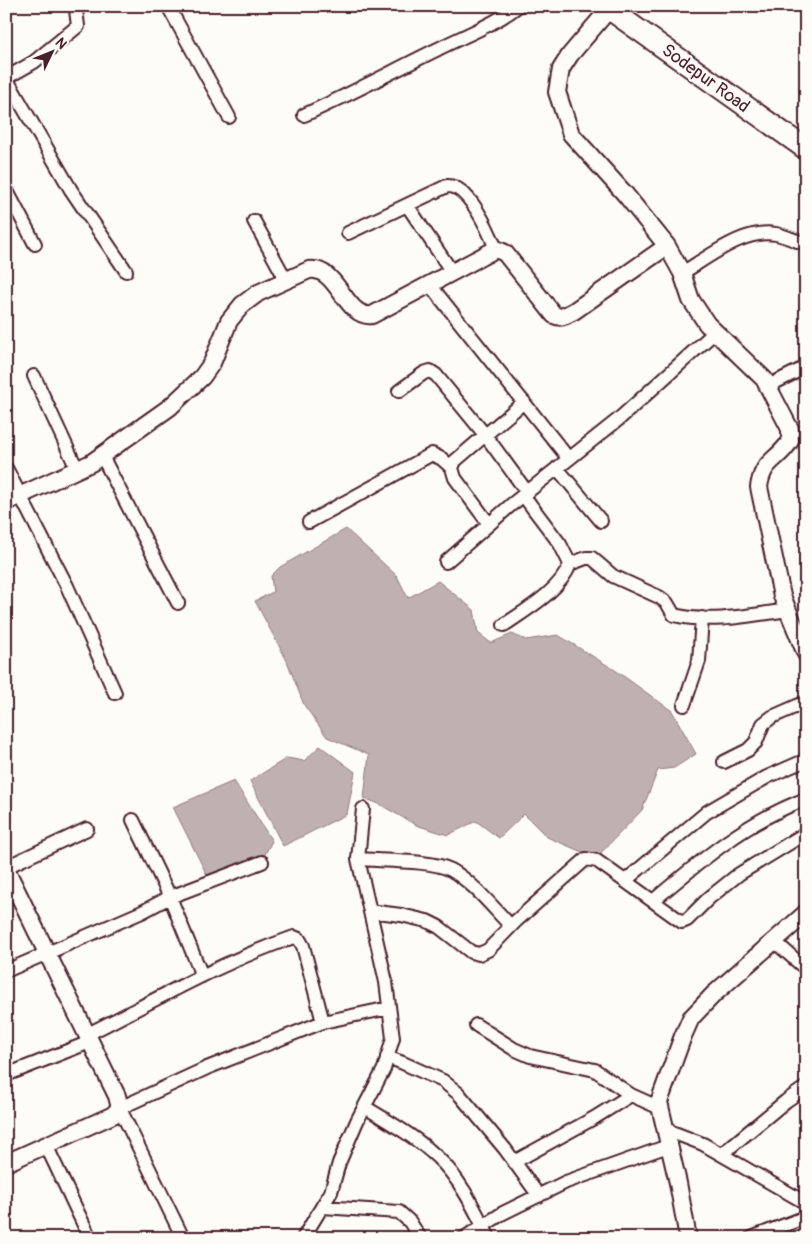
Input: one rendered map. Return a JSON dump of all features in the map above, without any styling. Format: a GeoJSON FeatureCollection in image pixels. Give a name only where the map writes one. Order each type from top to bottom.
{"type":"FeatureCollection","features":[{"type":"Feature","properties":{"kind":"main road","name":"Sodepur Road"},"geometry":{"type":"LineString","coordinates":[[608,8],[806,149]]}},
{"type":"Feature","properties":{"kind":"street"},"geometry":{"type":"LineString","coordinates":[[80,6],[76,10],[78,26],[34,62],[6,78],[71,190],[126,271]]}},
{"type":"Feature","properties":{"kind":"street"},"geometry":{"type":"LineString","coordinates":[[168,6],[229,117]]}},
{"type":"Feature","properties":{"kind":"street"},"geometry":{"type":"LineString","coordinates":[[304,115],[445,45],[479,31],[518,6]]}},
{"type":"Feature","properties":{"kind":"street"},"geometry":{"type":"LineString","coordinates":[[608,8],[561,69],[557,92],[571,134],[625,194],[667,246],[682,273],[691,300],[707,324],[764,379],[790,429],[790,441],[766,466],[760,477],[759,487],[782,596],[805,651]]}},
{"type":"Feature","properties":{"kind":"street"},"geometry":{"type":"LineString","coordinates":[[348,233],[447,186],[454,185],[461,190],[475,208],[488,229],[496,249],[505,253],[554,314],[559,317],[564,317],[574,311],[667,246]]}},
{"type":"Feature","properties":{"kind":"street"},"geometry":{"type":"LineString","coordinates":[[6,189],[35,244]]}},
{"type":"Feature","properties":{"kind":"street"},"geometry":{"type":"LineString","coordinates":[[407,205],[452,272]]}},
{"type":"Feature","properties":{"kind":"street"},"geometry":{"type":"LineString","coordinates":[[254,220],[286,280]]}},
{"type":"Feature","properties":{"kind":"street"},"geometry":{"type":"LineString","coordinates":[[682,273],[737,240],[754,234],[776,234],[806,244]]}},
{"type":"Feature","properties":{"kind":"street"},"geometry":{"type":"LineString","coordinates":[[13,499],[102,456],[170,407],[202,377],[212,363],[229,321],[242,305],[258,293],[315,269],[329,277],[355,310],[366,316],[372,315],[496,249]]}},
{"type":"Feature","properties":{"kind":"street"},"geometry":{"type":"LineString","coordinates":[[430,284],[569,459]]}},
{"type":"Feature","properties":{"kind":"street"},"geometry":{"type":"LineString","coordinates":[[446,562],[525,494],[619,419],[715,332]]}},
{"type":"Feature","properties":{"kind":"street"},"geometry":{"type":"LineString","coordinates":[[768,386],[806,367]]}},
{"type":"Feature","properties":{"kind":"street"},"geometry":{"type":"LineString","coordinates":[[399,391],[424,373],[430,371],[436,375],[486,436],[560,544],[570,564],[567,573],[548,594],[504,624]]}},
{"type":"Feature","properties":{"kind":"street"},"geometry":{"type":"LineString","coordinates":[[34,376],[77,469]]}},
{"type":"Feature","properties":{"kind":"street"},"geometry":{"type":"LineString","coordinates":[[452,468],[456,461],[524,402]]}},
{"type":"Feature","properties":{"kind":"street"},"geometry":{"type":"LineString","coordinates":[[309,522],[432,454],[442,459],[452,468],[455,478],[489,524]]}},
{"type":"Feature","properties":{"kind":"street"},"geometry":{"type":"LineString","coordinates":[[102,456],[178,602]]}},
{"type":"Feature","properties":{"kind":"street"},"geometry":{"type":"LineString","coordinates":[[6,468],[13,499],[67,586],[115,692]]}},
{"type":"Feature","properties":{"kind":"street"},"geometry":{"type":"LineString","coordinates":[[557,468],[601,521]]}},
{"type":"Feature","properties":{"kind":"street"},"geometry":{"type":"LineString","coordinates":[[570,564],[586,558],[592,558],[613,576],[659,597],[667,603],[674,615],[683,618],[746,616],[788,610]]}},
{"type":"Feature","properties":{"kind":"street"},"geometry":{"type":"LineString","coordinates":[[684,705],[699,661],[702,618]]}},
{"type":"Feature","properties":{"kind":"street"},"geometry":{"type":"LineString","coordinates":[[724,762],[748,750],[756,742],[763,724],[767,720],[806,702]]}},
{"type":"Feature","properties":{"kind":"street"},"geometry":{"type":"LineString","coordinates":[[625,881],[707,812],[767,778],[806,760]]}},
{"type":"Feature","properties":{"kind":"street"},"geometry":{"type":"LineString","coordinates":[[653,901],[738,832],[794,803],[806,799]]}},
{"type":"Feature","properties":{"kind":"street"},"geometry":{"type":"LineString","coordinates":[[303,1238],[332,1192],[339,1162],[384,1069],[393,1038],[386,982],[358,859],[364,809]]}},
{"type":"Feature","properties":{"kind":"street"},"geometry":{"type":"LineString","coordinates":[[133,820],[170,897],[202,976]]}},
{"type":"Feature","properties":{"kind":"street"},"geometry":{"type":"LineString","coordinates":[[87,829],[6,868],[117,1096],[120,1109],[183,1238]]}},
{"type":"Feature","properties":{"kind":"street"},"geometry":{"type":"LineString","coordinates":[[370,910],[401,914],[427,921],[439,927],[472,952],[479,954],[488,950],[511,926],[586,859],[597,861],[682,922],[687,920],[709,898],[739,874],[806,833]]}},
{"type":"Feature","properties":{"kind":"street"},"geometry":{"type":"LineString","coordinates":[[358,859],[434,865],[451,870],[467,882],[511,926]]}},
{"type":"Feature","properties":{"kind":"street"},"geometry":{"type":"LineString","coordinates":[[6,971],[142,912],[170,897],[262,862]]}},
{"type":"Feature","properties":{"kind":"street"},"geometry":{"type":"LineString","coordinates":[[688,1238],[659,1102],[691,1018],[714,994],[806,913]]}},
{"type":"Feature","properties":{"kind":"street"},"geometry":{"type":"LineString","coordinates":[[6,1075],[88,1038],[202,976],[294,937],[299,939],[303,946],[323,1022]]}},
{"type":"Feature","properties":{"kind":"street"},"geometry":{"type":"LineString","coordinates":[[774,941],[806,969]]}},
{"type":"Feature","properties":{"kind":"street"},"geometry":{"type":"LineString","coordinates":[[6,1163],[113,1115],[120,1109],[206,1068],[323,1022],[389,1008]]}},
{"type":"Feature","properties":{"kind":"street"},"geometry":{"type":"LineString","coordinates":[[476,1025],[514,1049],[530,1056],[596,1070],[631,1095],[660,1108]]}},
{"type":"Feature","properties":{"kind":"street"},"geometry":{"type":"LineString","coordinates":[[387,1057],[403,1062],[443,1081],[454,1090],[485,1124],[539,1196]]}},
{"type":"Feature","properties":{"kind":"street"},"geometry":{"type":"LineString","coordinates":[[722,1154],[806,1087]]}},
{"type":"Feature","properties":{"kind":"street"},"geometry":{"type":"LineString","coordinates":[[514,1162],[594,1118],[631,1095]]}},
{"type":"Feature","properties":{"kind":"street"},"geometry":{"type":"LineString","coordinates":[[364,1107],[410,1135],[437,1157],[449,1170],[489,1238]]}},
{"type":"Feature","properties":{"kind":"street"},"geometry":{"type":"LineString","coordinates":[[664,1129],[685,1136],[722,1154],[806,1203]]}},
{"type":"Feature","properties":{"kind":"street"},"geometry":{"type":"LineString","coordinates":[[46,1145],[90,1238]]}},
{"type":"Feature","properties":{"kind":"street"},"geometry":{"type":"LineString","coordinates":[[464,1238],[503,1213],[566,1182],[668,1146]]}},
{"type":"Feature","properties":{"kind":"street"},"geometry":{"type":"LineString","coordinates":[[322,1207],[399,1212],[410,1222],[420,1238]]}},
{"type":"Feature","properties":{"kind":"street"},"geometry":{"type":"LineString","coordinates":[[751,1238],[806,1217]]}},
{"type":"Feature","properties":{"kind":"shaded area"},"geometry":{"type":"Polygon","coordinates":[[[346,529],[397,576],[408,598],[438,581],[474,610],[478,633],[491,643],[512,634],[526,640],[558,635],[615,670],[672,711],[696,754],[674,768],[658,770],[642,810],[596,858],[547,837],[524,814],[499,838],[476,821],[448,835],[416,825],[379,804],[364,798],[369,755],[327,737],[304,705],[287,661],[255,601],[273,592],[271,576],[280,567],[346,529]]]}},
{"type":"Feature","properties":{"kind":"shaded area"},"geometry":{"type":"Polygon","coordinates":[[[320,746],[355,772],[347,814],[283,846],[250,781],[287,758],[304,761],[320,746]]]}},
{"type":"Feature","properties":{"kind":"shaded area"},"geometry":{"type":"Polygon","coordinates":[[[234,781],[272,841],[264,856],[208,877],[173,807],[234,781]]]}},
{"type":"Feature","properties":{"kind":"shaded area"},"geometry":{"type":"Polygon","coordinates":[[[806,1217],[806,1238],[751,1238],[806,1217]]]}}]}
